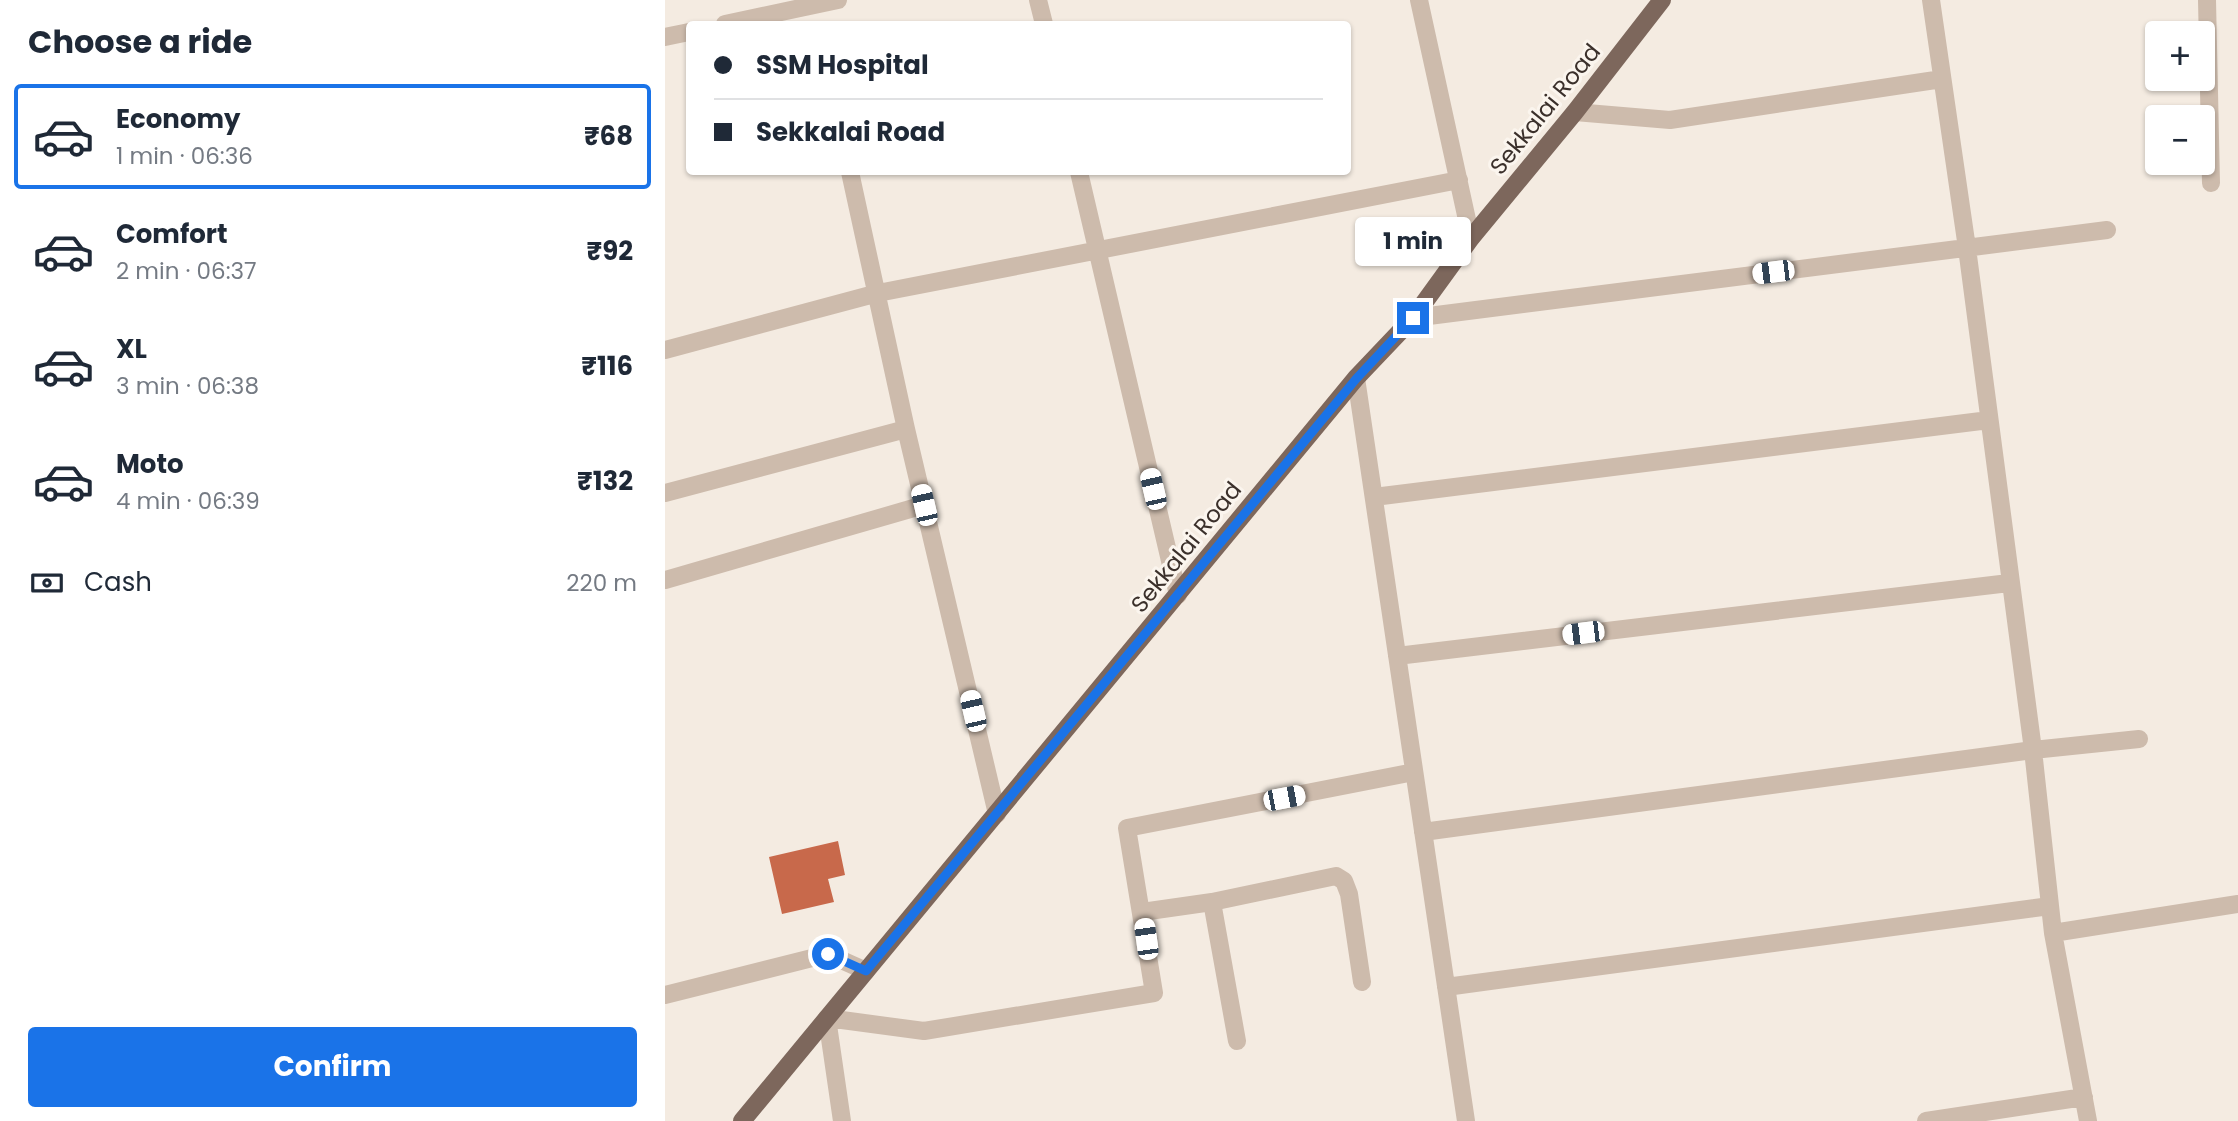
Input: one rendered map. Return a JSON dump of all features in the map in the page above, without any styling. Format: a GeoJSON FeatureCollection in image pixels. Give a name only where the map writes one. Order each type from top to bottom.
{"type":"FeatureCollection","features":[{"type":"Feature","properties":{"kind":"main road","name":"Sekkalai Road"},"geometry":{"type":"LineString","coordinates":[[742,1121],[1356,379],[1413,318],[1471,238],[1575,112],[1662,0]]}},
{"type":"Feature","properties":{"kind":"street"},"geometry":{"type":"LineString","coordinates":[[737,21],[812,3],[838,0]]}},
{"type":"Feature","properties":{"kind":"street"},"geometry":{"type":"LineString","coordinates":[[1038,0],[1043,21]]}},
{"type":"Feature","properties":{"kind":"street"},"geometry":{"type":"LineString","coordinates":[[1419,0],[1471,238]]}},
{"type":"Feature","properties":{"kind":"street"},"geometry":{"type":"LineString","coordinates":[[1931,0],[1967,248],[2033,750],[2053,933],[2088,1121]]}},
{"type":"Feature","properties":{"kind":"street"},"geometry":{"type":"LineString","coordinates":[[2207,0],[2211,183]]}},
{"type":"Feature","properties":{"kind":"street"},"geometry":{"type":"LineString","coordinates":[[812,3],[815,21]]}},
{"type":"Feature","properties":{"kind":"street"},"geometry":{"type":"LineString","coordinates":[[665,37],[686,33]]}},
{"type":"Feature","properties":{"kind":"street"},"geometry":{"type":"LineString","coordinates":[[1575,112],[1670,120],[1942,79]]}},
{"type":"Feature","properties":{"kind":"street"},"geometry":{"type":"LineString","coordinates":[[851,175],[906,429],[997,814]]}},
{"type":"Feature","properties":{"kind":"street"},"geometry":{"type":"LineString","coordinates":[[1080,175],[1178,595]]}},
{"type":"Feature","properties":{"kind":"street"},"geometry":{"type":"LineString","coordinates":[[665,350],[878,293],[1459,180]]}},
{"type":"Feature","properties":{"kind":"street"},"geometry":{"type":"LineString","coordinates":[[1413,318],[2107,230]]}},
{"type":"Feature","properties":{"kind":"street"},"geometry":{"type":"LineString","coordinates":[[1356,379],[1466,1121]]}},
{"type":"Feature","properties":{"kind":"street"},"geometry":{"type":"LineString","coordinates":[[1374,497],[1989,420]]}},
{"type":"Feature","properties":{"kind":"street"},"geometry":{"type":"LineString","coordinates":[[665,493],[906,429]]}},
{"type":"Feature","properties":{"kind":"street"},"geometry":{"type":"LineString","coordinates":[[665,580],[924,505]]}},
{"type":"Feature","properties":{"kind":"street"},"geometry":{"type":"LineString","coordinates":[[1397,656],[2009,583]]}},
{"type":"Feature","properties":{"kind":"street"},"geometry":{"type":"LineString","coordinates":[[1423,832],[2033,750],[2139,739]]}},
{"type":"Feature","properties":{"kind":"street"},"geometry":{"type":"LineString","coordinates":[[842,1121],[827,1018],[924,1031],[1154,993],[1127,828],[1414,772]]}},
{"type":"Feature","properties":{"kind":"street"},"geometry":{"type":"LineString","coordinates":[[1142,912],[1212,902],[1336,876],[1344,881],[1349,894],[1361,982]]}},
{"type":"Feature","properties":{"kind":"street"},"geometry":{"type":"LineString","coordinates":[[1212,902],[1237,1041]]}},
{"type":"Feature","properties":{"kind":"street"},"geometry":{"type":"LineString","coordinates":[[2053,933],[2238,904]]}},
{"type":"Feature","properties":{"kind":"street"},"geometry":{"type":"LineString","coordinates":[[1446,987],[2050,906]]}},
{"type":"Feature","properties":{"kind":"street"},"geometry":{"type":"LineString","coordinates":[[665,995],[828,954],[866,971]]}},
{"type":"Feature","properties":{"kind":"street"},"geometry":{"type":"LineString","coordinates":[[1926,1121],[2084,1097]]}},
{"type":"Feature","properties":{"kind":"building"},"geometry":{"type":"Polygon","coordinates":[[[838,841],[845,875],[828,879],[834,902],[782,914],[769,857],[838,841]]]}},
{"type":"Feature","properties":{"kind":"route"},"geometry":{"type":"LineString","coordinates":[[828,954],[866,971],[1356,379],[1413,318]]}}]}
